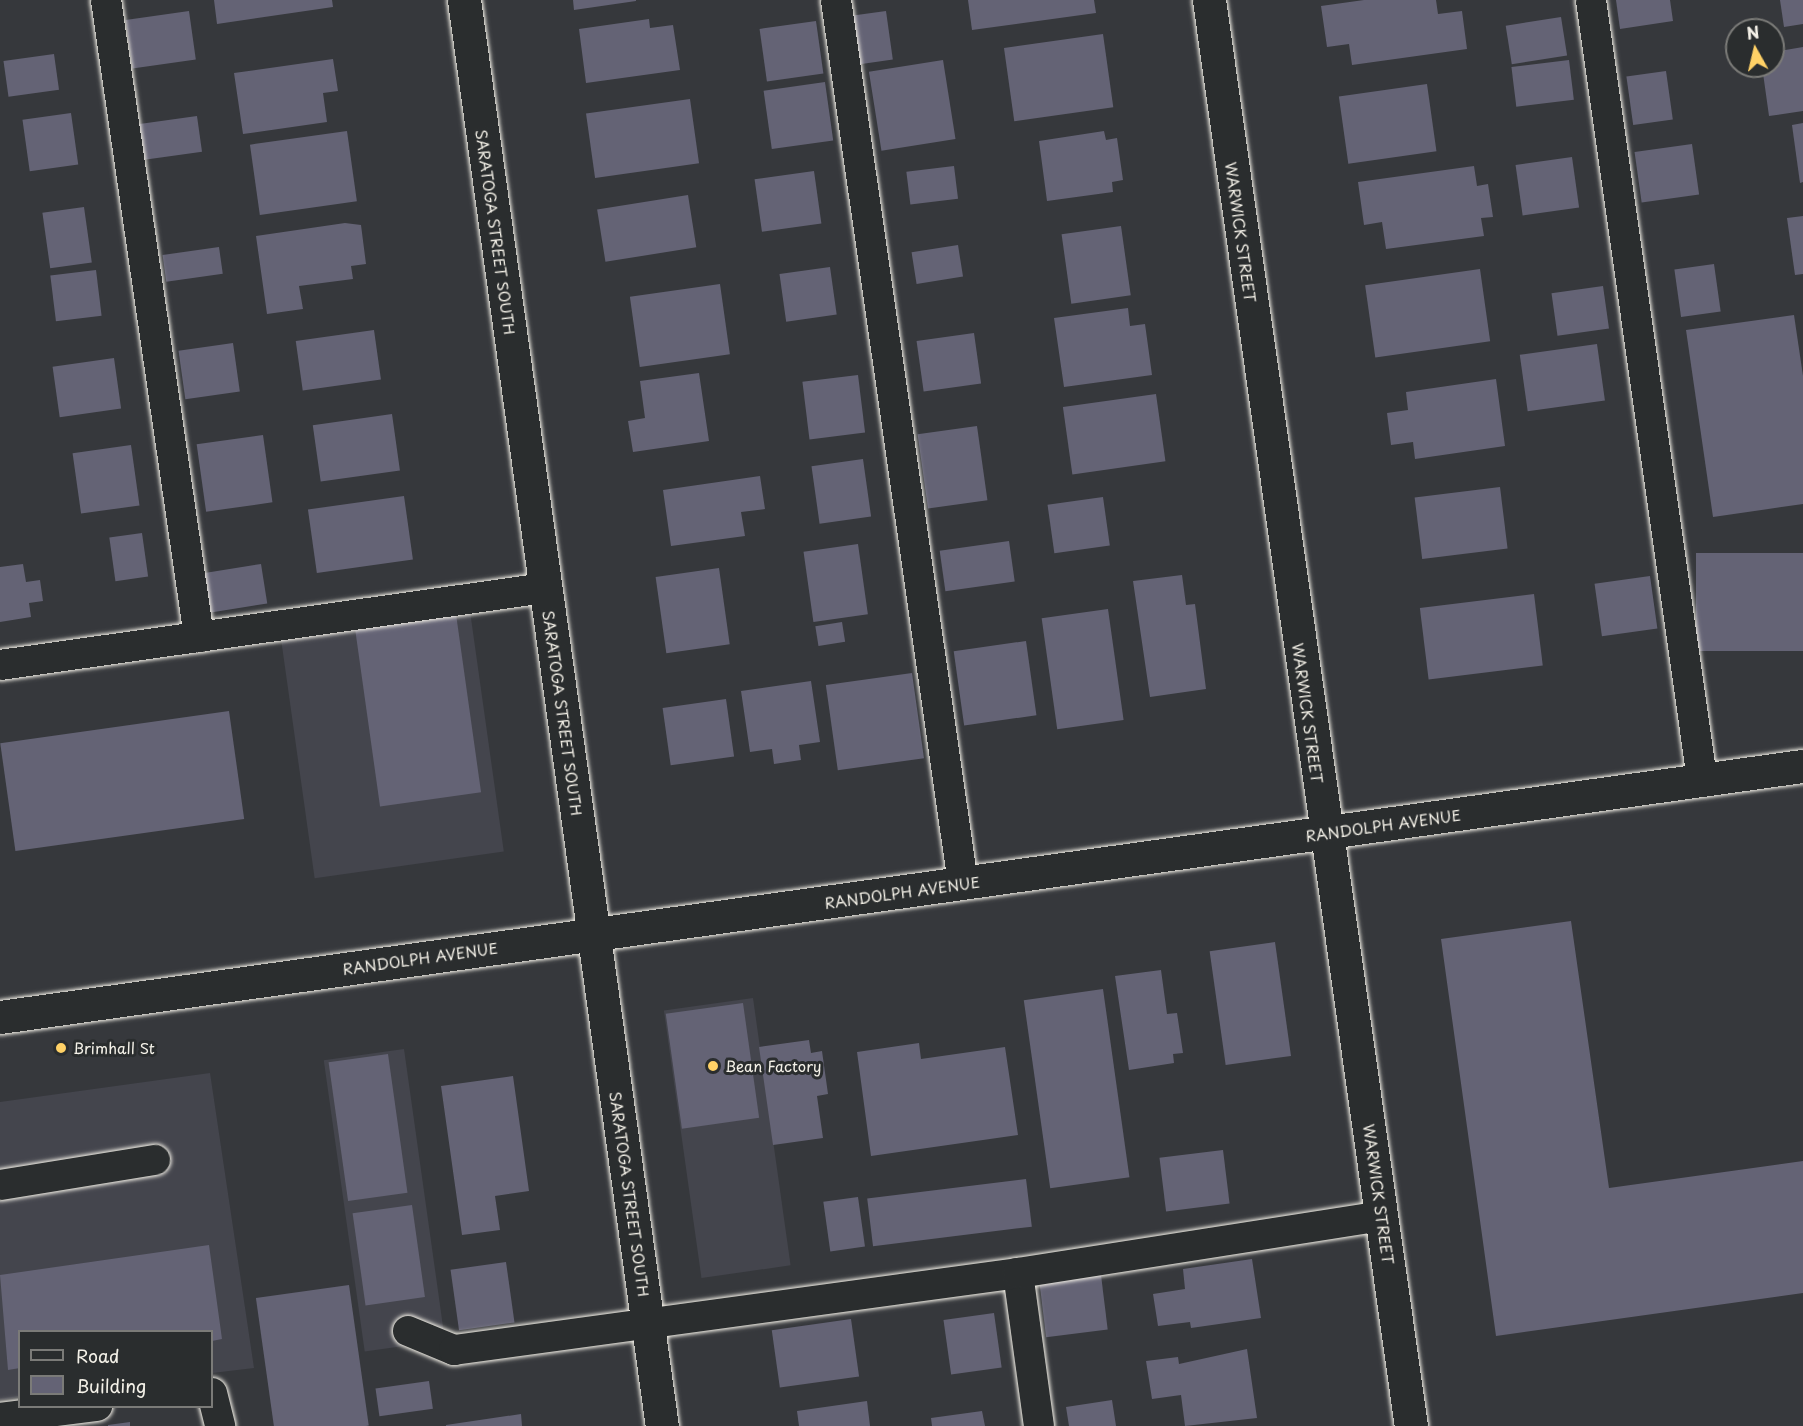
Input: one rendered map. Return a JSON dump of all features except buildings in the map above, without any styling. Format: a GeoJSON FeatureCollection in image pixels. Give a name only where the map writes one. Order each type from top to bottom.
{"type":"FeatureCollection","features":[{"type":"Feature","properties":{"kind":"street","name":"SARATOGA STREET SOUTH"},"geometry":{"type":"LineString","coordinates":[[464,0],[662,1426]]}},
{"type":"Feature","properties":{"kind":"street","name":"WARWICK STREET"},"geometry":{"type":"LineString","coordinates":[[1209,0],[1325,834],[1411,1426]]}},
{"type":"Feature","properties":{"kind":"street","name":"RANDOLPH AVENUE"},"geometry":{"type":"LineString","coordinates":[[0,1017],[1803,766]]}},
{"type":"Feature","properties":{"kind":"lane"},"geometry":{"type":"LineString","coordinates":[[106,0],[199,637]]}},
{"type":"Feature","properties":{"kind":"lane"},"geometry":{"type":"LineString","coordinates":[[836,0],[963,884]]}},
{"type":"Feature","properties":{"kind":"lane"},"geometry":{"type":"LineString","coordinates":[[1591,0],[1702,779]]}},
{"type":"Feature","properties":{"kind":"lane"},"geometry":{"type":"LineString","coordinates":[[0,665],[545,588]]}},
{"type":"Feature","properties":{"kind":"lane"},"geometry":{"type":"LineString","coordinates":[[0,1185],[155,1160]]}},
{"type":"Feature","properties":{"kind":"lane"},"geometry":{"type":"LineString","coordinates":[[408,1331],[454,1350],[648,1326],[1018,1274],[1382,1216]]}},
{"type":"Feature","properties":{"kind":"lane"},"geometry":{"type":"LineString","coordinates":[[1018,1274],[1039,1426]]}},
{"type":"Feature","properties":{"kind":"lane"},"geometry":{"type":"LineString","coordinates":[[213,1397],[220,1426]]}},
{"type":"Feature","properties":{"kind":"lane"},"geometry":{"type":"LineString","coordinates":[[0,1418],[88,1408]]}},
{"type":"Feature","properties":{"kind":"shaded area"},"geometry":{"type":"Polygon","coordinates":[[[469,604],[504,852],[315,878],[280,631],[469,604]]]}},
{"type":"Feature","properties":{"kind":"shaded area"},"geometry":{"type":"Polygon","coordinates":[[[753,998],[791,1265],[701,1278],[664,1011],[753,998]]]}},
{"type":"Feature","properties":{"kind":"shaded area"},"geometry":{"type":"Polygon","coordinates":[[[404,1049],[445,1340],[365,1351],[324,1060],[404,1049]]]}},
{"type":"Feature","properties":{"kind":"shaded area"},"geometry":{"type":"Polygon","coordinates":[[[210,1073],[254,1368],[213,1373],[213,1330],[18,1330],[18,1397],[0,1400],[0,1102],[210,1073]]]}},
{"type":"Feature","properties":{"kind":"place","name":"Brimhall St"},"geometry":{"type":"Point","coordinates":[61,1048]}},
{"type":"Feature","properties":{"kind":"place","name":"Bean Factory"},"geometry":{"type":"Point","coordinates":[713,1066]}}]}
